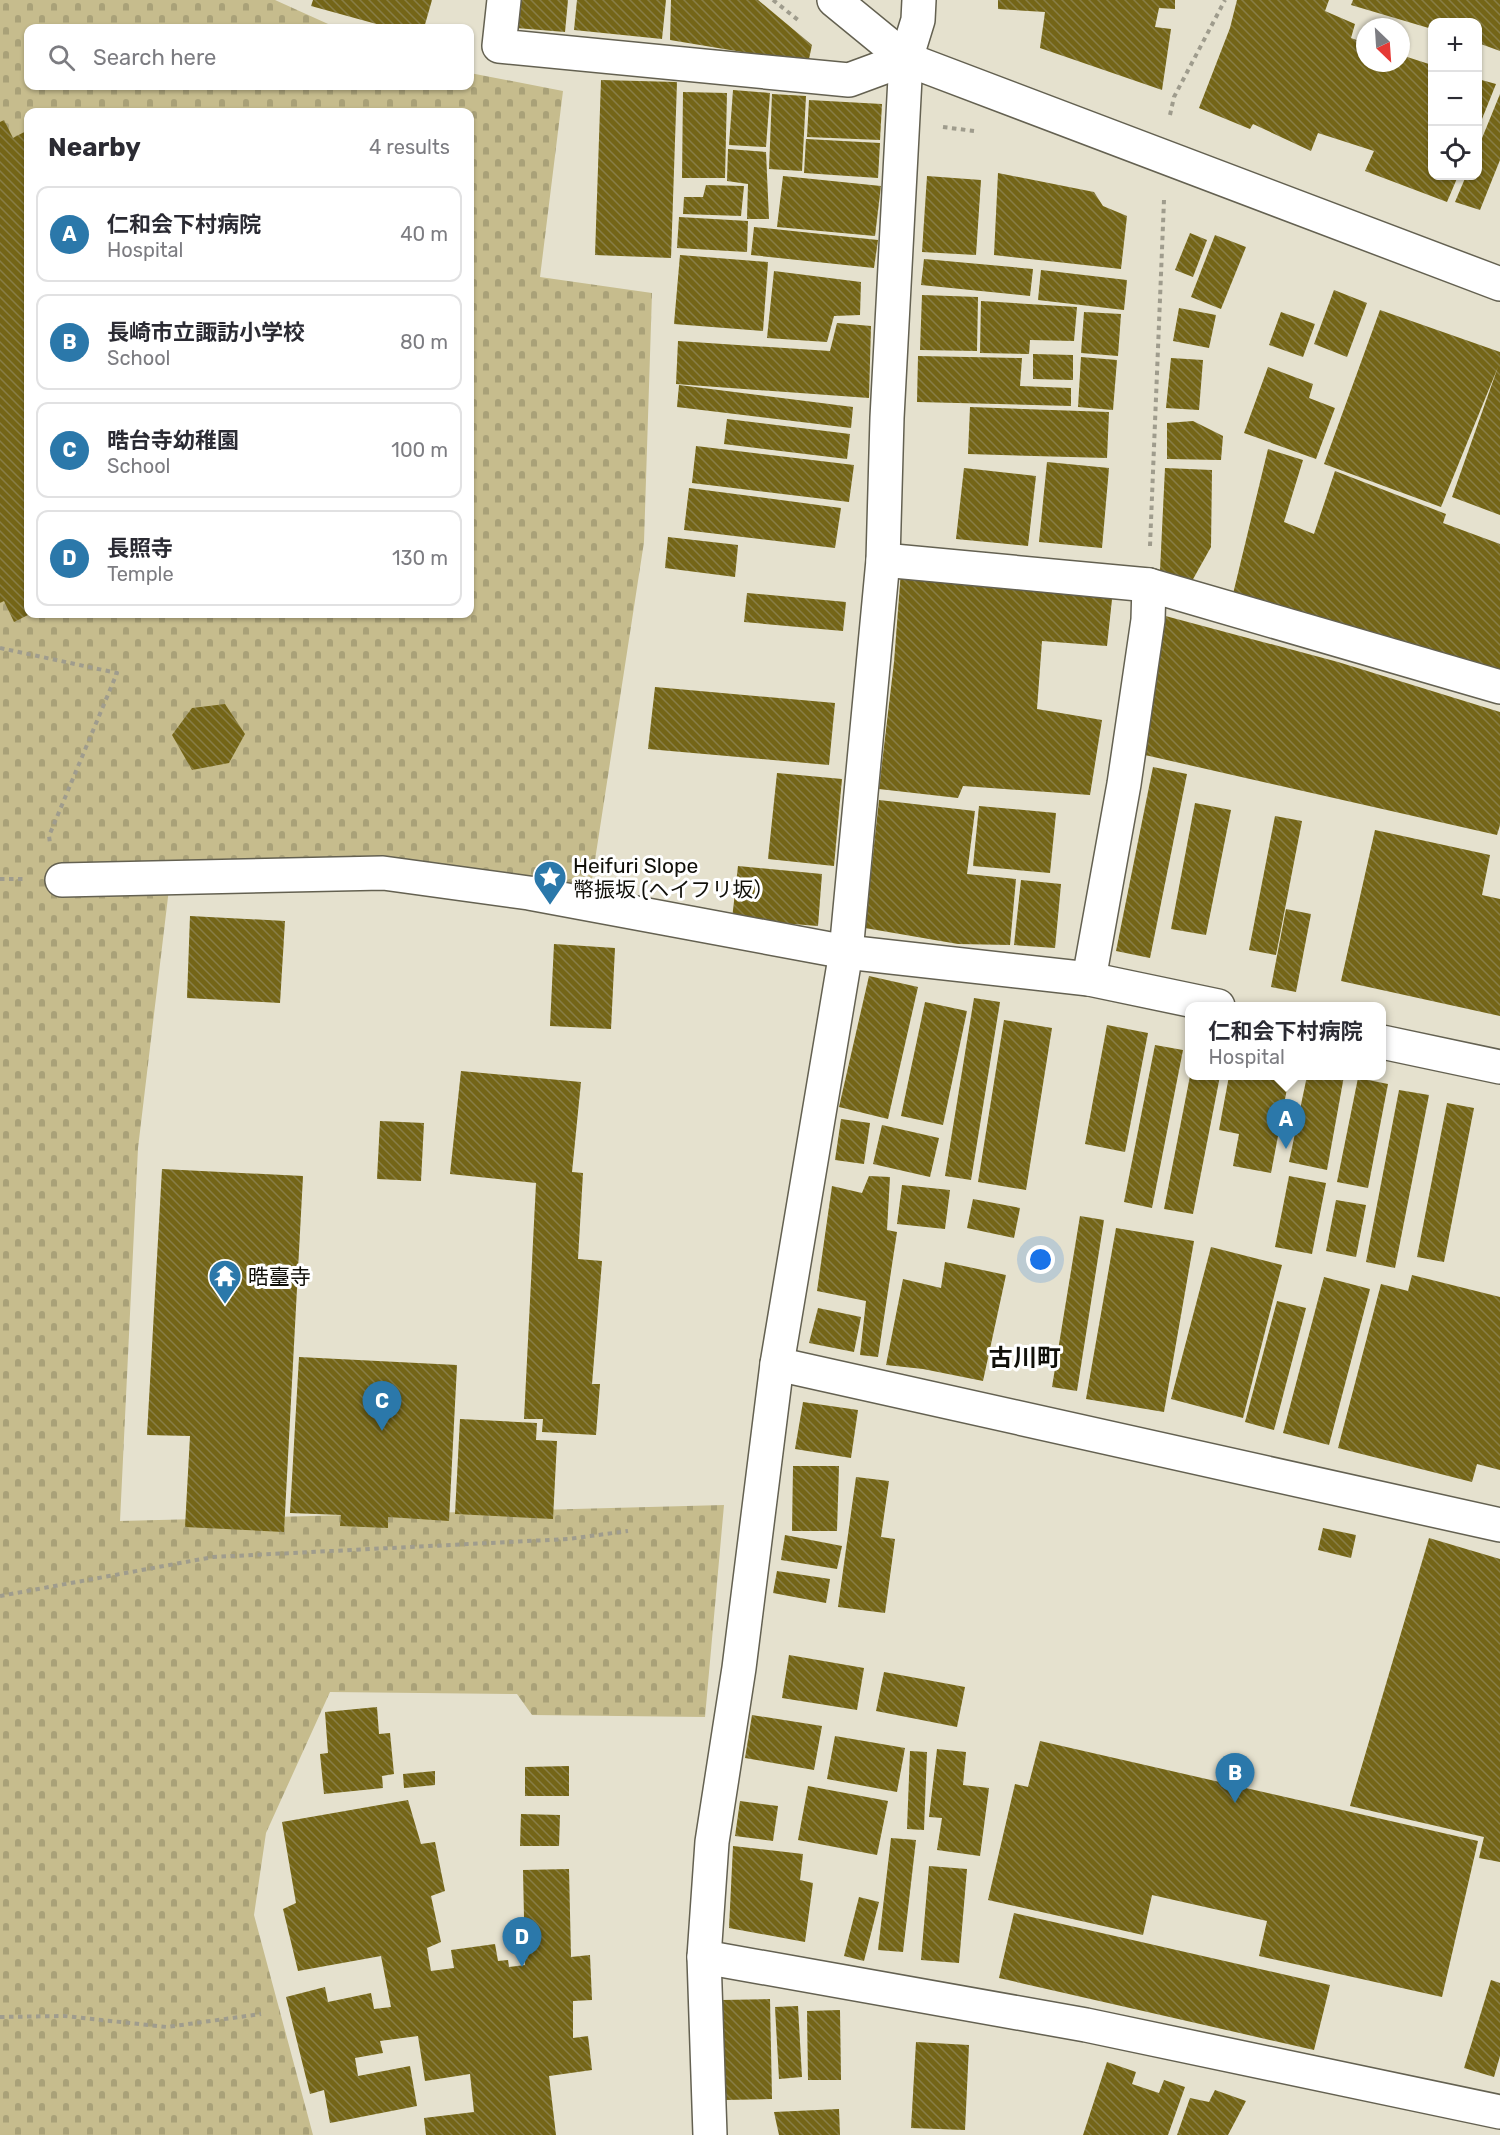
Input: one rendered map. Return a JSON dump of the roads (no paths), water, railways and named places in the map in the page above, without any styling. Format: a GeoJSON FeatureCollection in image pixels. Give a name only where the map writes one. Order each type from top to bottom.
{"type":"FeatureCollection","features":[{"type":"Feature","properties":{"kind":"street"},"geometry":{"type":"LineString","coordinates":[[504,0],[499,46],[849,80],[906,59]]}},
{"type":"Feature","properties":{"kind":"street"},"geometry":{"type":"LineString","coordinates":[[834,0],[906,59],[1161,153],[1500,284]]}},
{"type":"Feature","properties":{"kind":"street"},"geometry":{"type":"LineString","coordinates":[[710,2135],[704,1957],[712,1842],[739,1668],[777,1364],[846,952],[883,560],[887,418],[906,59],[918,20],[919,0]]}},
{"type":"Feature","properties":{"kind":"street"},"geometry":{"type":"LineString","coordinates":[[883,560],[1149,585],[1500,687]]}},
{"type":"Feature","properties":{"kind":"street"},"geometry":{"type":"LineString","coordinates":[[1089,979],[1124,784],[1148,620],[1149,585]]}},
{"type":"Feature","properties":{"kind":"street"},"geometry":{"type":"LineString","coordinates":[[62,880],[383,873],[529,893],[846,952],[1089,979],[1199,1002]]}},
{"type":"Feature","properties":{"kind":"street"},"geometry":{"type":"LineString","coordinates":[[1386,1043],[1500,1067]]}},
{"type":"Feature","properties":{"kind":"street"},"geometry":{"type":"LineString","coordinates":[[777,1364],[1500,1525]]}},
{"type":"Feature","properties":{"kind":"street"},"geometry":{"type":"LineString","coordinates":[[704,1957],[1086,2025],[1500,2112]]}},
{"type":"Feature","properties":{"kind":"place","name":"Heifuri Slope 幣振坂 (ヘイフリ坂）"},"geometry":{"type":"Point","coordinates":[550,906]}},
{"type":"Feature","properties":{"kind":"place","name":"仁和会下村病院"},"geometry":{"type":"Point","coordinates":[1286,1149]}},
{"type":"Feature","properties":{"kind":"place","name":"晧臺寺"},"geometry":{"type":"Point","coordinates":[225,1305]}},
{"type":"Feature","properties":{"kind":"place","name":"晧台寺幼稚園"},"geometry":{"type":"Point","coordinates":[382,1431]}},
{"type":"Feature","properties":{"kind":"place","name":"長崎市立諏訪小学校"},"geometry":{"type":"Point","coordinates":[1235,1803]}},
{"type":"Feature","properties":{"kind":"place","name":"長照寺"},"geometry":{"type":"Point","coordinates":[522,1967]}},
{"type":"Feature","properties":{"kind":"district","name":"古川町"},"geometry":{"type":"Point","coordinates":[1025,1358]}}]}
